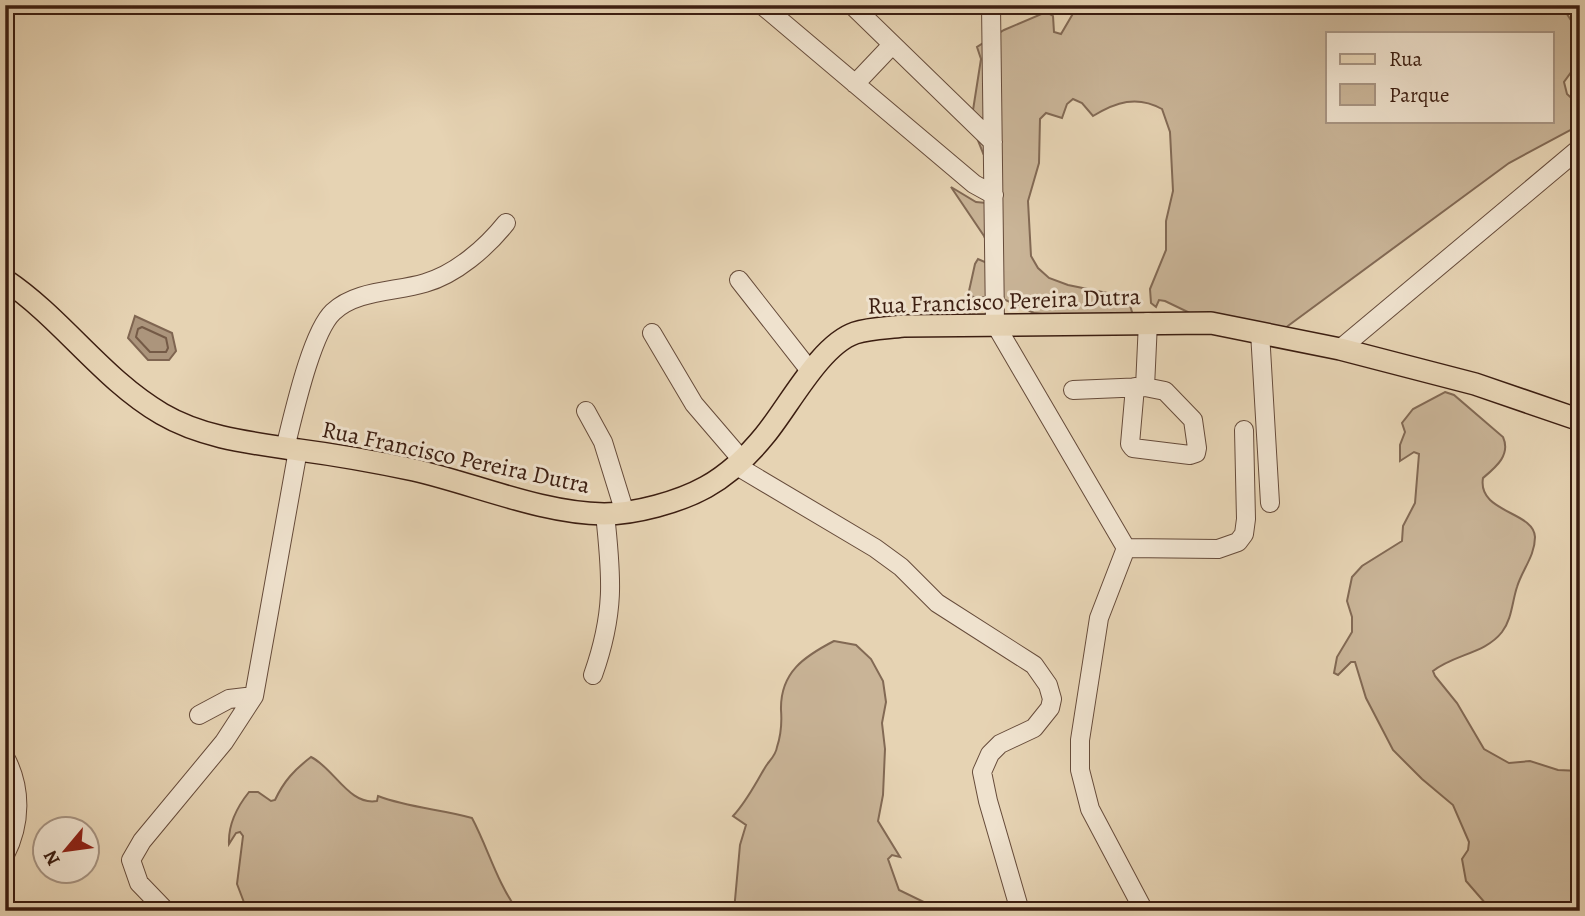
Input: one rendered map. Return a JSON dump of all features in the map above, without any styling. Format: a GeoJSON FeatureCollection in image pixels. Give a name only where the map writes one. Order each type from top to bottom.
{"type":"FeatureCollection","features":[{"type":"Feature","properties":{"kind":"main road","name":"Rua Francisco Pereira Dutra"},"geometry":{"type":"LineString","coordinates":[[5,280],[33,299],[118,382],[161,413],[198,430],[257,445],[417,471],[577,512],[615,513],[655,506],[704,488],[740,463],[832,348],[856,333],[903,326],[1212,323],[1340,349],[1475,384],[1580,420]]}},
{"type":"Feature","properties":{"kind":"street"},"geometry":{"type":"LineString","coordinates":[[762,5],[974,184],[993,195]]}},
{"type":"Feature","properties":{"kind":"street"},"geometry":{"type":"LineString","coordinates":[[852,5],[993,142]]}},
{"type":"Feature","properties":{"kind":"street"},"geometry":{"type":"LineString","coordinates":[[991,5],[995,324],[1126,548]]}},
{"type":"Feature","properties":{"kind":"street"},"geometry":{"type":"LineString","coordinates":[[855,84],[892,45]]}},
{"type":"Feature","properties":{"kind":"street"},"geometry":{"type":"LineString","coordinates":[[1340,349],[1580,148]]}},
{"type":"Feature","properties":{"kind":"street"},"geometry":{"type":"LineString","coordinates":[[166,911],[139,883],[131,860],[142,841],[224,742],[254,696],[291,449],[306,371],[317,341],[331,314],[348,300],[427,283],[487,246],[506,223]]}},
{"type":"Feature","properties":{"kind":"street"},"geometry":{"type":"LineString","coordinates":[[739,280],[811,372]]}},
{"type":"Feature","properties":{"kind":"street"},"geometry":{"type":"LineString","coordinates":[[1073,390],[1140,387],[1165,391],[1193,420],[1196,453],[1190,455],[1133,448],[1130,444],[1140,387],[1148,322]]}},
{"type":"Feature","properties":{"kind":"street"},"geometry":{"type":"LineString","coordinates":[[1260,332],[1270,503]]}},
{"type":"Feature","properties":{"kind":"street"},"geometry":{"type":"LineString","coordinates":[[652,333],[694,404],[740,463],[875,548],[901,567],[937,603],[1034,665],[1048,685],[1052,699],[1045,715],[1034,728],[1000,744],[990,754],[982,772],[1020,911]]}},
{"type":"Feature","properties":{"kind":"street"},"geometry":{"type":"LineString","coordinates":[[586,411],[603,442],[615,513],[610,614],[604,644],[593,675]]}},
{"type":"Feature","properties":{"kind":"street"},"geometry":{"type":"LineString","coordinates":[[1126,548],[1217,549],[1238,542],[1244,534],[1245,519],[1244,430]]}},
{"type":"Feature","properties":{"kind":"street"},"geometry":{"type":"LineString","coordinates":[[1126,548],[1100,618],[1080,740],[1080,770],[1090,809],[1144,911]]}},
{"type":"Feature","properties":{"kind":"street"},"geometry":{"type":"LineString","coordinates":[[199,715],[229,699],[254,696]]}},
{"type":"Feature","properties":{"kind":"street"},"geometry":{"type":"LineString","coordinates":[[5,757],[12,770],[19,804],[11,843],[5,855]]}},
{"type":"Feature","properties":{"kind":"green space"},"geometry":{"type":"Polygon","coordinates":[[[1078,5],[1580,5],[1580,16],[1565,11],[1580,34],[1580,70],[1572,71],[1564,82],[1567,94],[1580,106],[1580,125],[1509,163],[1281,331],[1194,315],[1165,301],[1159,300],[1156,307],[1151,303],[1150,289],[1166,250],[1166,221],[1173,191],[1170,132],[1162,109],[1135,101],[1118,104],[1093,116],[1082,103],[1073,99],[1067,104],[1062,118],[1046,113],[1040,119],[1039,163],[1028,201],[1031,256],[1038,268],[1049,278],[1068,285],[1117,295],[1129,302],[1132,312],[1127,317],[1082,319],[1034,313],[999,297],[973,297],[969,291],[978,259],[987,263],[988,245],[951,187],[976,202],[986,203],[996,137],[983,153],[971,123],[981,59],[977,47],[1004,30],[1046,12],[1053,16],[1054,32],[1061,34],[1078,5]]]}},
{"type":"Feature","properties":{"kind":"green space"},"geometry":{"type":"Polygon","coordinates":[[[1445,392],[1454,395],[1503,437],[1504,455],[1483,478],[1483,490],[1497,505],[1526,522],[1535,537],[1533,550],[1519,581],[1510,616],[1502,632],[1487,645],[1433,671],[1457,703],[1484,749],[1509,763],[1530,761],[1558,770],[1580,771],[1580,911],[1492,911],[1466,881],[1462,859],[1468,850],[1469,842],[1453,805],[1393,750],[1366,698],[1355,662],[1351,662],[1338,675],[1334,673],[1337,657],[1352,632],[1352,617],[1347,601],[1352,577],[1362,566],[1402,541],[1403,526],[1415,503],[1419,454],[1414,452],[1400,461],[1400,445],[1405,432],[1402,423],[1413,409],[1445,392]]]}},
{"type":"Feature","properties":{"kind":"green space"},"geometry":{"type":"Polygon","coordinates":[[[834,641],[856,645],[871,659],[883,681],[886,702],[882,723],[885,749],[883,795],[878,821],[900,857],[892,855],[888,859],[899,890],[928,904],[931,911],[734,911],[740,845],[746,825],[733,816],[775,752],[781,729],[782,697],[790,675],[804,659],[834,641]]]}},
{"type":"Feature","properties":{"kind":"green space"},"geometry":{"type":"Polygon","coordinates":[[[311,757],[358,798],[377,801],[378,796],[472,818],[504,889],[518,911],[241,911],[245,905],[237,884],[243,836],[240,832],[236,833],[229,844],[234,816],[249,792],[258,792],[271,801],[275,800],[290,776],[311,757]]]}},
{"type":"Feature","properties":{"kind":"water"},"geometry":{"type":"Polygon","coordinates":[[[135,316],[172,333],[176,351],[169,360],[148,360],[128,338],[135,316]]]}}]}
